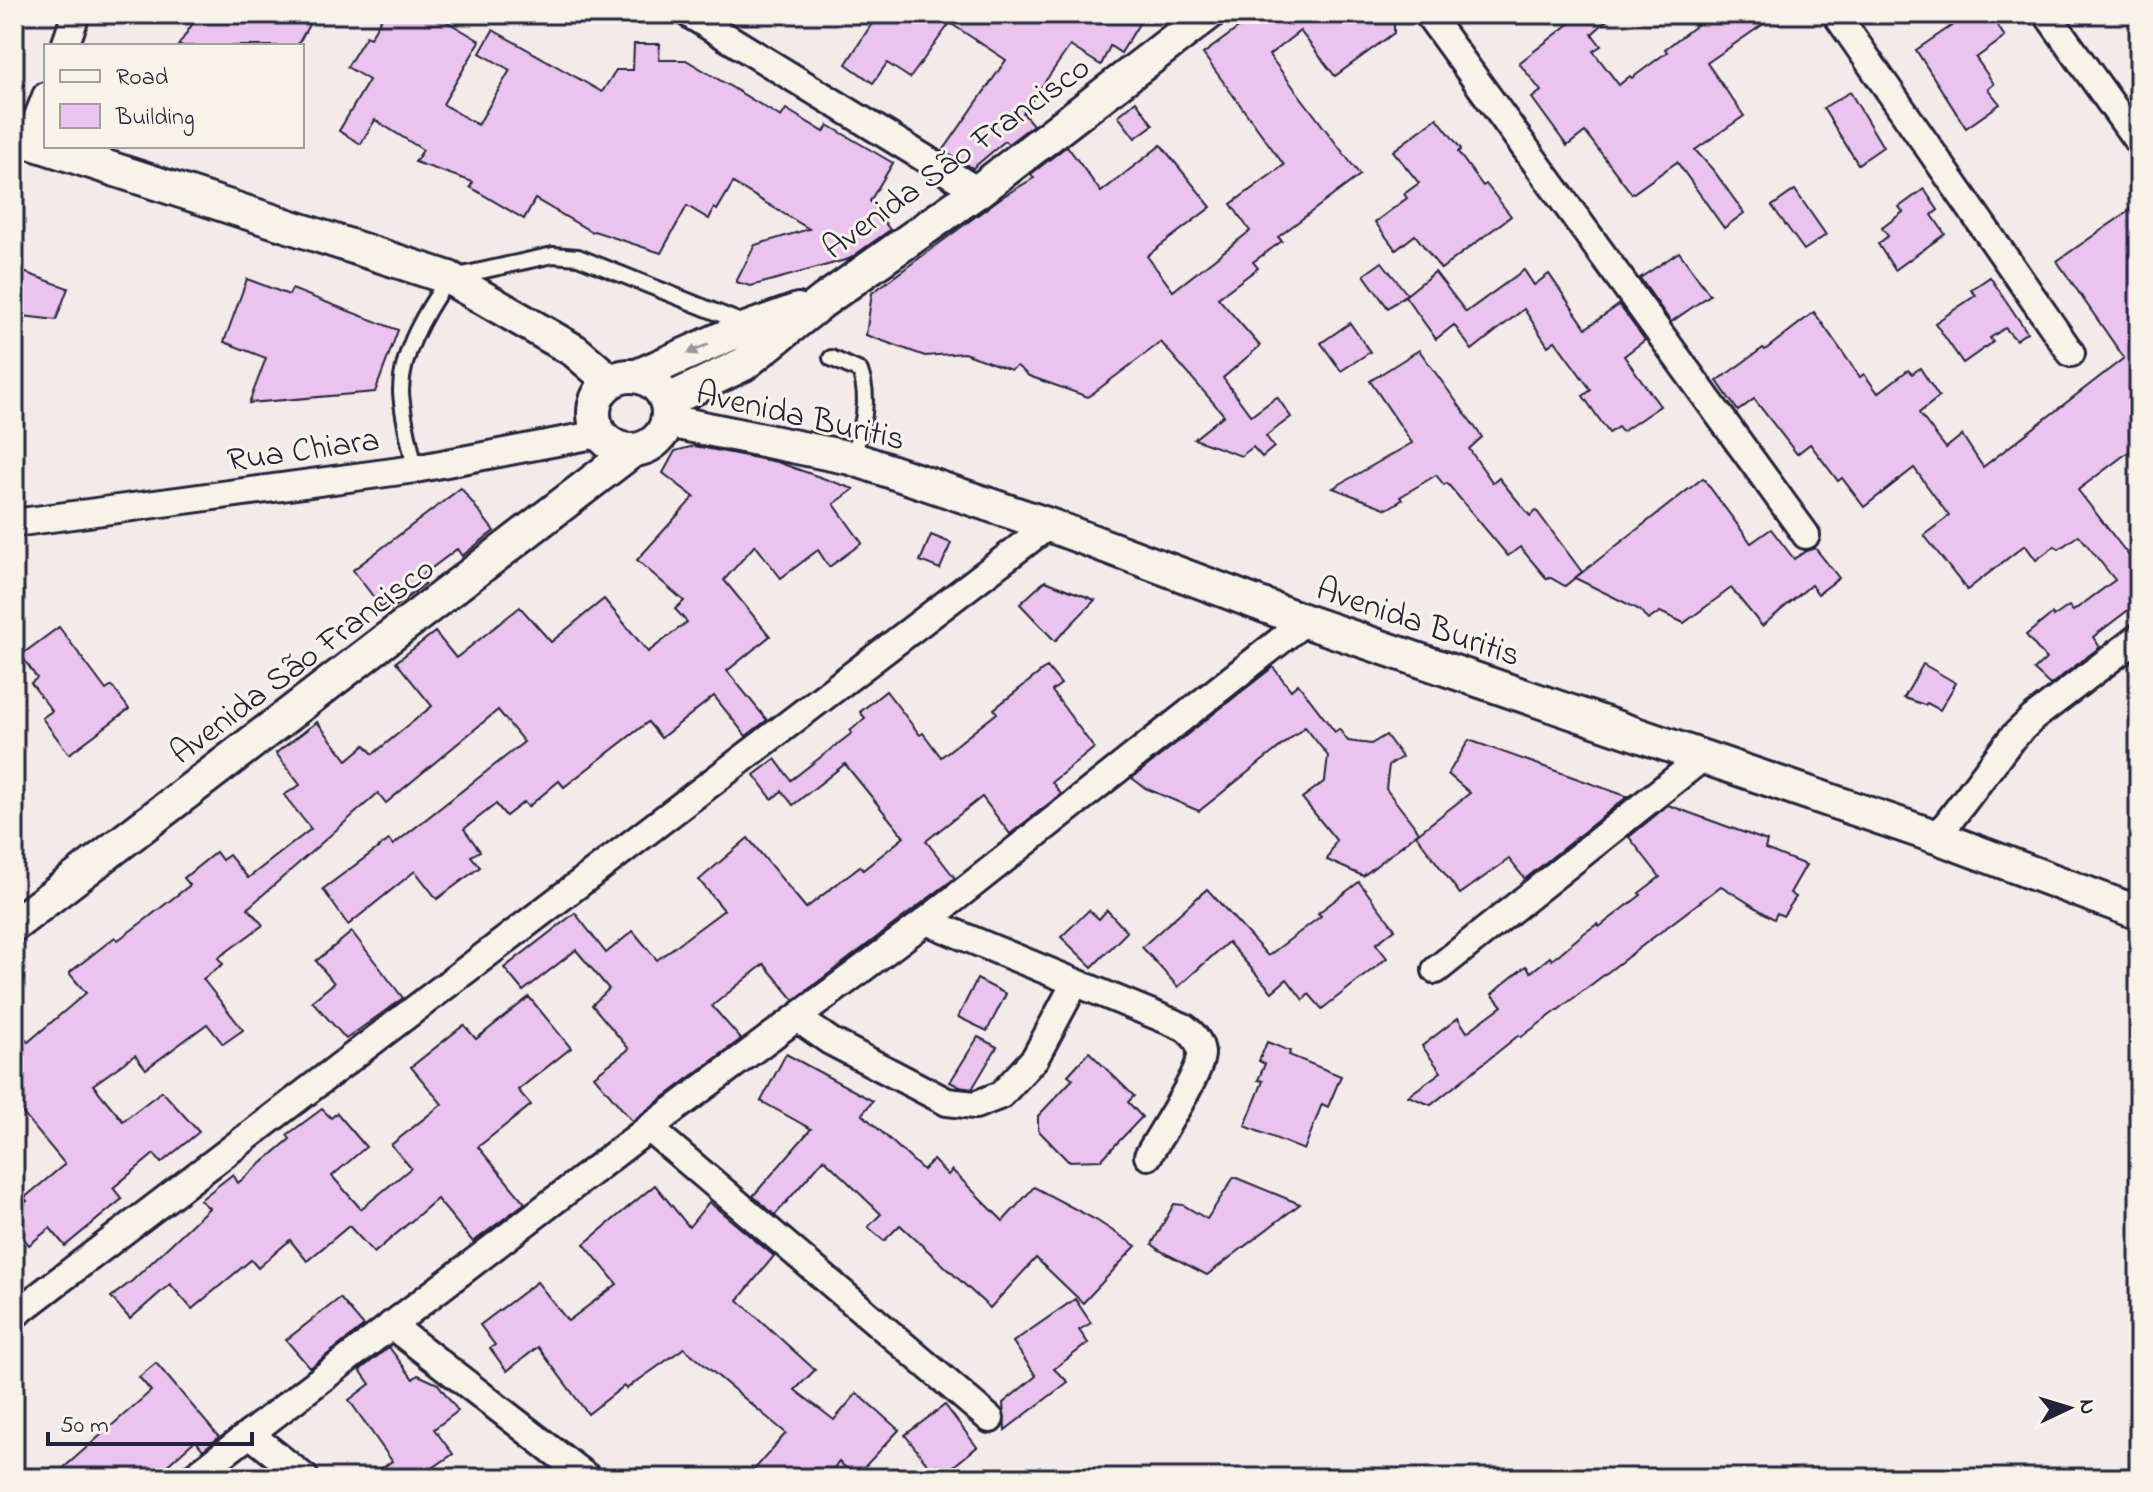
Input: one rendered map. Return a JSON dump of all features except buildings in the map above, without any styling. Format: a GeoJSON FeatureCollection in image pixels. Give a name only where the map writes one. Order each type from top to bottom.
{"type":"FeatureCollection","features":[{"type":"Feature","properties":{"kind":"street"},"geometry":{"type":"LineString","coordinates":[[66,44],[76,14]]}},
{"type":"Feature","properties":{"kind":"street"},"geometry":{"type":"LineString","coordinates":[[689,14],[978,191]]}},
{"type":"Feature","properties":{"kind":"street","name":"Avenida São Francisco"},"geometry":{"type":"LineString","coordinates":[[667,411],[744,364],[823,301],[978,191],[1208,14]]}},
{"type":"Feature","properties":{"kind":"street"},"geometry":{"type":"LineString","coordinates":[[1428,14],[1806,535]]}},
{"type":"Feature","properties":{"kind":"street"},"geometry":{"type":"LineString","coordinates":[[1836,14],[2071,353]]}},
{"type":"Feature","properties":{"kind":"street"},"geometry":{"type":"LineString","coordinates":[[2047,14],[2139,143]]}},
{"type":"Feature","properties":{"kind":"street"},"geometry":{"type":"LineString","coordinates":[[44,100],[21,140],[44,147]]}},
{"type":"Feature","properties":{"kind":"street"},"geometry":{"type":"LineString","coordinates":[[46,148],[449,278],[624,379],[655,384],[667,411],[663,433],[644,449],[619,449],[608,443],[599,434],[594,420],[594,405],[600,392],[624,379]]}},
{"type":"Feature","properties":{"kind":"street","name":"Avenida São Francisco"},"geometry":{"type":"LineString","coordinates":[[624,379],[823,301]]}},
{"type":"Feature","properties":{"kind":"street","name":"Avenida Buritis"},"geometry":{"type":"LineString","coordinates":[[667,411],[851,458],[1049,525],[1305,621],[1937,837],[2139,913]]}},
{"type":"Feature","properties":{"kind":"street","name":"Rua Chiara"},"geometry":{"type":"LineString","coordinates":[[14,523],[415,469],[599,434]]}},
{"type":"Feature","properties":{"kind":"street","name":"Avenida São Francisco"},"geometry":{"type":"LineString","coordinates":[[14,925],[632,451]]}},
{"type":"Feature","properties":{"kind":"street"},"geometry":{"type":"LineString","coordinates":[[14,1315],[1049,525]]}},
{"type":"Feature","properties":{"kind":"street"},"geometry":{"type":"LineString","coordinates":[[192,1478],[649,1128],[926,921],[1305,621]]}},
{"type":"Feature","properties":{"kind":"street"},"geometry":{"type":"LineString","coordinates":[[1937,837],[2012,738],[2033,718],[2139,637]]}},
{"type":"Feature","properties":{"kind":"street"},"geometry":{"type":"LineString","coordinates":[[1436,970],[1702,758]]}},
{"type":"Feature","properties":{"kind":"street"},"geometry":{"type":"LineString","coordinates":[[926,921],[1184,1027],[1196,1037],[1201,1054],[1197,1070],[1148,1156]]}},
{"type":"Feature","properties":{"kind":"street"},"geometry":{"type":"LineString","coordinates":[[797,1018],[830,1041],[947,1102],[975,1105],[1001,1095],[1035,1058],[1075,983]]}},
{"type":"Feature","properties":{"kind":"street"},"geometry":{"type":"LineString","coordinates":[[649,1128],[990,1419]]}},
{"type":"Feature","properties":{"kind":"street"},"geometry":{"type":"LineString","coordinates":[[391,1325],[588,1478]]}},
{"type":"Feature","properties":{"kind":"street"},"geometry":{"type":"LineString","coordinates":[[250,1434],[305,1478]]}},
{"type":"Feature","properties":{"kind":"lane"},"geometry":{"type":"LineString","coordinates":[[415,469],[401,390],[409,350],[426,310],[449,278],[553,255],[578,257],[752,327]]}},
{"type":"Feature","properties":{"kind":"lane"},"geometry":{"type":"LineString","coordinates":[[831,358],[860,371],[866,386],[864,426],[851,458]]}}]}
